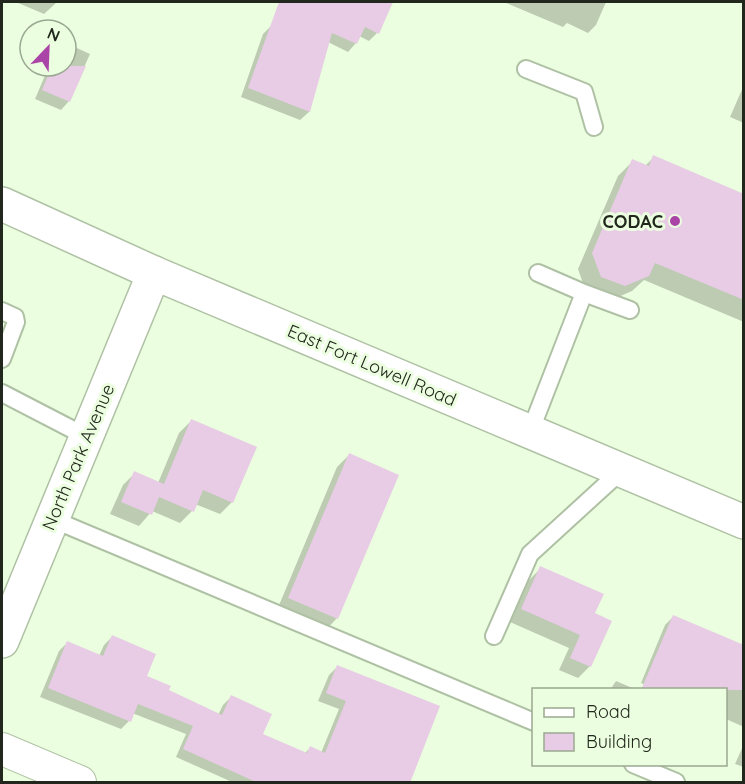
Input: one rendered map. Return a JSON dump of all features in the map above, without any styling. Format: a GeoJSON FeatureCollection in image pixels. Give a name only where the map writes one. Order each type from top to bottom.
{"type":"FeatureCollection","features":[{"type":"Feature","properties":{"kind":"main road","name":"East Fort Lowell Road"},"geometry":{"type":"LineString","coordinates":[[2,204],[154,273],[744,522]]}},
{"type":"Feature","properties":{"kind":"main road","name":"North Park Avenue"},"geometry":{"type":"LineString","coordinates":[[2,641],[154,273]]}},
{"type":"Feature","properties":{"kind":"street"},"geometry":{"type":"LineString","coordinates":[[2,749],[80,783]]}},
{"type":"Feature","properties":{"kind":"lane"},"geometry":{"type":"LineString","coordinates":[[526,69],[584,92],[594,127]]}},
{"type":"Feature","properties":{"kind":"lane"},"geometry":{"type":"LineString","coordinates":[[538,273],[630,310]]}},
{"type":"Feature","properties":{"kind":"lane"},"geometry":{"type":"LineString","coordinates":[[530,432],[584,293]]}},
{"type":"Feature","properties":{"kind":"lane"},"geometry":{"type":"LineString","coordinates":[[2,311],[15,317],[16,322],[2,359]]}},
{"type":"Feature","properties":{"kind":"lane"},"geometry":{"type":"LineString","coordinates":[[2,393],[87,437]]}},
{"type":"Feature","properties":{"kind":"lane"},"geometry":{"type":"LineString","coordinates":[[494,636],[530,554],[622,470]]}},
{"type":"Feature","properties":{"kind":"lane"},"geometry":{"type":"LineString","coordinates":[[52,519],[532,721]]}},
{"type":"Feature","properties":{"kind":"lane"},"geometry":{"type":"LineString","coordinates":[[635,766],[676,783]]}},
{"type":"Feature","properties":{"kind":"building"},"geometry":{"type":"Polygon","coordinates":[[[279,2],[393,2],[379,34],[365,27],[357,44],[332,33],[310,112],[248,88],[279,2]]]}},
{"type":"Feature","properties":{"kind":"building"},"geometry":{"type":"Polygon","coordinates":[[[78,66],[86,66],[70,102],[42,90],[47,78],[78,78],[78,66]]]}},
{"type":"Feature","properties":{"kind":"building","name":"CODAC"},"geometry":{"type":"Polygon","coordinates":[[[653,155],[744,194],[744,300],[655,263],[649,276],[625,286],[601,277],[592,253],[632,159],[649,166],[653,155]]]}},
{"type":"Feature","properties":{"kind":"building"},"geometry":{"type":"Polygon","coordinates":[[[191,419],[257,447],[233,503],[203,490],[194,512],[159,497],[152,515],[121,502],[134,471],[164,484],[191,419]]]}},
{"type":"Feature","properties":{"kind":"building"},"geometry":{"type":"Polygon","coordinates":[[[349,453],[399,475],[338,619],[288,598],[349,453]]]}},
{"type":"Feature","properties":{"kind":"building"},"geometry":{"type":"Polygon","coordinates":[[[540,566],[604,594],[595,613],[612,621],[591,667],[570,658],[580,635],[521,609],[540,566]]]}},
{"type":"Feature","properties":{"kind":"building"},"geometry":{"type":"Polygon","coordinates":[[[673,615],[744,645],[744,690],[642,688],[673,615]]]}},
{"type":"Feature","properties":{"kind":"building"},"geometry":{"type":"Polygon","coordinates":[[[112,635],[156,654],[147,676],[171,686],[169,690],[222,715],[231,695],[272,714],[263,734],[307,753],[310,746],[325,753],[346,701],[326,693],[337,665],[440,706],[410,783],[258,783],[183,749],[193,726],[138,704],[131,722],[48,688],[67,641],[103,656],[112,635]]]}},
{"type":"Feature","properties":{"kind":"place","name":"CODAC"},"geometry":{"type":"Point","coordinates":[675,221]}}]}
